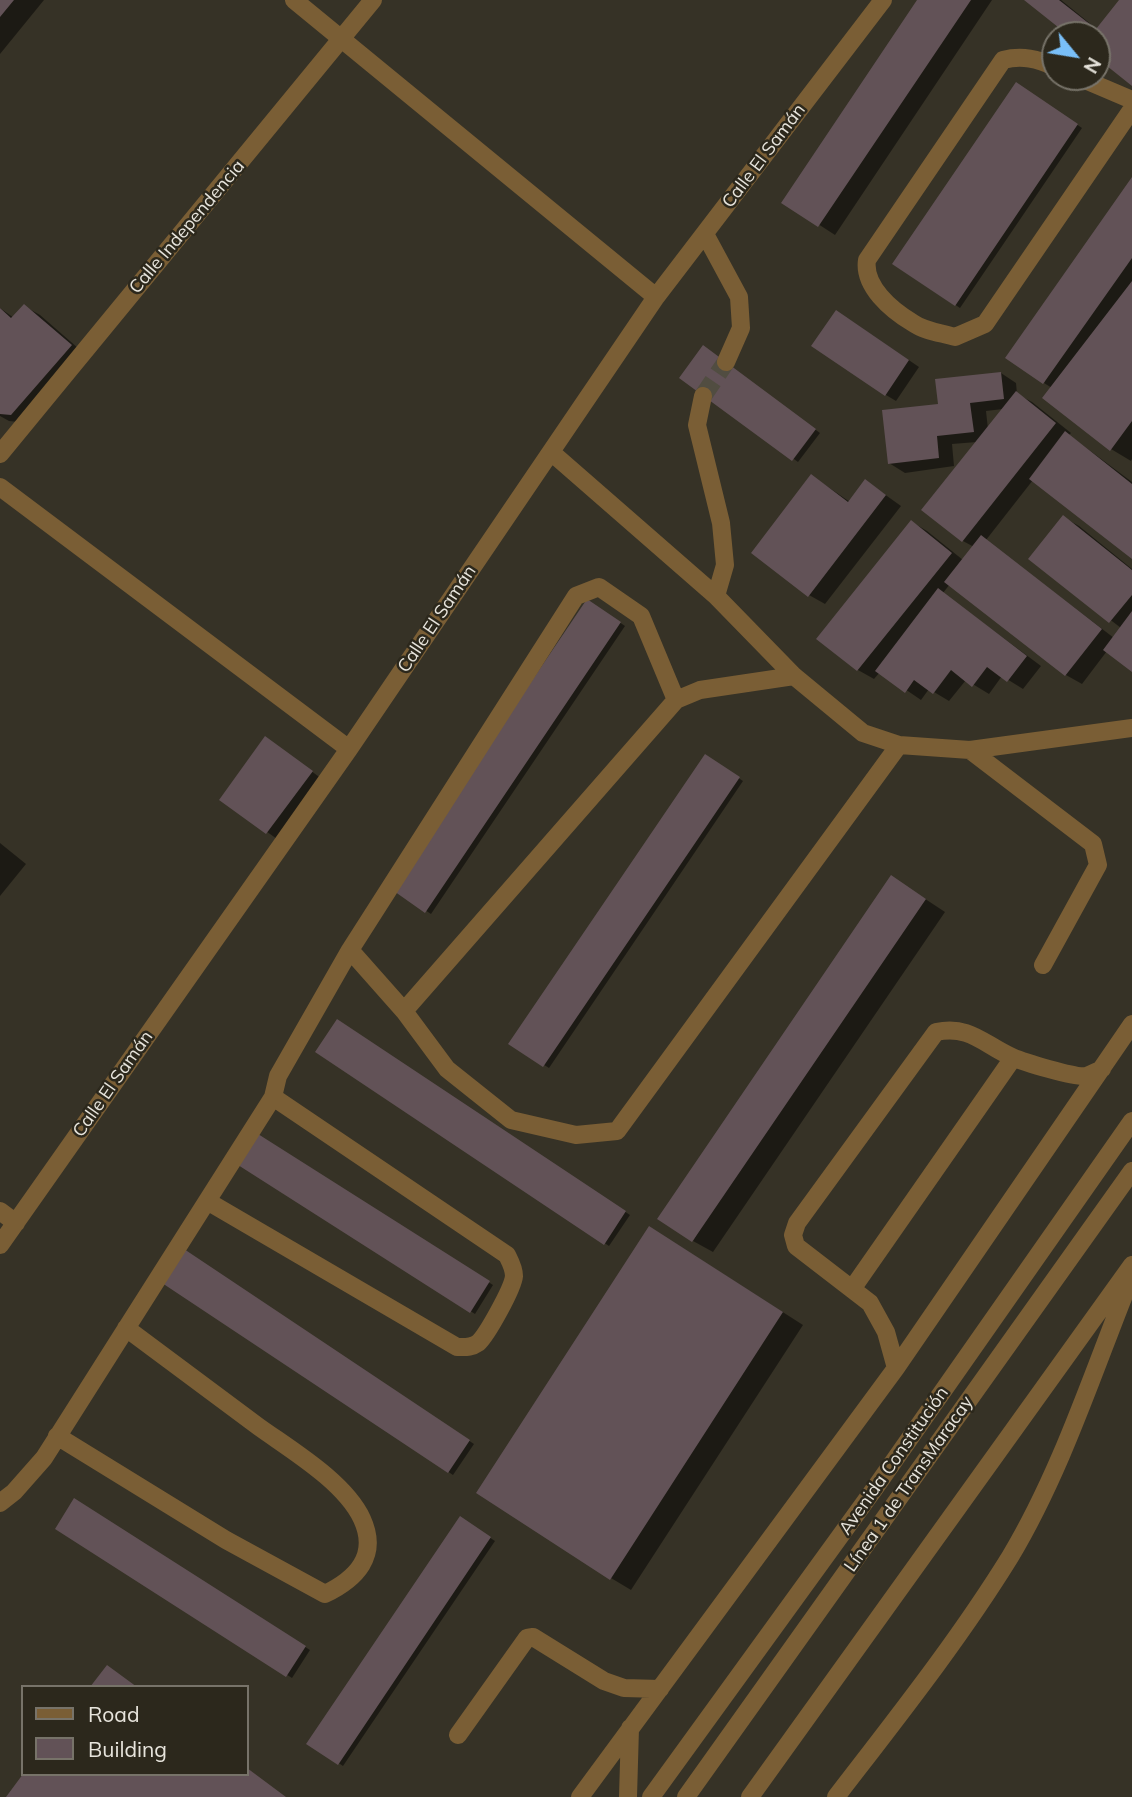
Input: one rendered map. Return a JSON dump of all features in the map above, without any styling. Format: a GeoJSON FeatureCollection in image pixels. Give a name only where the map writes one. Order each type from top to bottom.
{"type":"FeatureCollection","features":[{"type":"Feature","properties":{"kind":"street"},"geometry":{"type":"LineString","coordinates":[[294,0],[656,297]]}},
{"type":"Feature","properties":{"kind":"street","name":"Calle Independencia"},"geometry":{"type":"LineString","coordinates":[[0,454],[373,0]]}},
{"type":"Feature","properties":{"kind":"street","name":"Calle El Samán"},"geometry":{"type":"LineString","coordinates":[[0,1245],[349,749],[656,297],[883,0]]}},
{"type":"Feature","properties":{"kind":"street"},"geometry":{"type":"LineString","coordinates":[[1041,60],[1017,57],[1003,60],[867,260],[865,273],[879,296],[914,324],[955,337],[985,324],[1132,109]]}},
{"type":"Feature","properties":{"kind":"street"},"geometry":{"type":"LineString","coordinates":[[1111,91],[1132,100]]}},
{"type":"Feature","properties":{"kind":"street"},"geometry":{"type":"LineString","coordinates":[[705,234],[738,298],[741,328],[726,362]]}},
{"type":"Feature","properties":{"kind":"street"},"geometry":{"type":"LineString","coordinates":[[703,396],[696,425],[722,523],[725,565],[716,596]]}},
{"type":"Feature","properties":{"kind":"street"},"geometry":{"type":"LineString","coordinates":[[551,452],[716,596],[793,676],[863,733],[899,745],[970,750],[1132,728]]}},
{"type":"Feature","properties":{"kind":"street"},"geometry":{"type":"LineString","coordinates":[[0,487],[349,749]]}},
{"type":"Feature","properties":{"kind":"street"},"geometry":{"type":"LineString","coordinates":[[0,1503],[14,1492],[44,1458],[273,1097],[278,1076],[350,950],[576,596],[599,587],[641,617],[676,700]]}},
{"type":"Feature","properties":{"kind":"street"},"geometry":{"type":"LineString","coordinates":[[404,1011],[676,700],[700,690],[793,676]]}},
{"type":"Feature","properties":{"kind":"street"},"geometry":{"type":"LineString","coordinates":[[350,950],[404,1011],[447,1069],[511,1120],[576,1135],[617,1131],[899,745]]}},
{"type":"Feature","properties":{"kind":"street"},"geometry":{"type":"LineString","coordinates":[[970,750],[1093,844],[1098,865],[1043,965]]}},
{"type":"Feature","properties":{"kind":"street"},"geometry":{"type":"LineString","coordinates":[[580,1797],[896,1368],[1132,1024]]}},
{"type":"Feature","properties":{"kind":"street"},"geometry":{"type":"LineString","coordinates":[[896,1368],[886,1332],[870,1303],[796,1246],[793,1235],[797,1223],[936,1032],[948,1029],[965,1031],[1013,1058],[1085,1077],[1102,1069]]}},
{"type":"Feature","properties":{"kind":"street"},"geometry":{"type":"LineString","coordinates":[[852,1289],[1013,1058]]}},
{"type":"Feature","properties":{"kind":"street"},"geometry":{"type":"LineString","coordinates":[[207,1201],[457,1347],[468,1348],[478,1342],[506,1299],[514,1279],[507,1255],[273,1097]]}},
{"type":"Feature","properties":{"kind":"street","name":"Avenida Constitución"},"geometry":{"type":"LineString","coordinates":[[651,1797],[875,1488],[1132,1121]]}},
{"type":"Feature","properties":{"kind":"street","name":"Línea 1 de TransMaracay"},"geometry":{"type":"LineString","coordinates":[[686,1797],[1132,1171]]}},
{"type":"Feature","properties":{"kind":"street"},"geometry":{"type":"LineString","coordinates":[[0,1211],[16,1223]]}},
{"type":"Feature","properties":{"kind":"street"},"geometry":{"type":"LineString","coordinates":[[750,1797],[1132,1265]]}},
{"type":"Feature","properties":{"kind":"street"},"geometry":{"type":"LineString","coordinates":[[836,1797],[922,1685],[1010,1556],[1046,1489],[1132,1276]]}},
{"type":"Feature","properties":{"kind":"street"},"geometry":{"type":"LineString","coordinates":[[57,1436],[226,1541],[325,1594],[345,1584],[361,1568],[367,1541],[362,1518],[335,1483],[126,1328]]}},
{"type":"Feature","properties":{"kind":"street"},"geometry":{"type":"LineString","coordinates":[[458,1735],[527,1638],[533,1637],[604,1681],[624,1689],[660,1689]]}},
{"type":"Feature","properties":{"kind":"street"},"geometry":{"type":"LineString","coordinates":[[628,1797],[630,1728]]}},
{"type":"Feature","properties":{"kind":"building"},"geometry":{"type":"Polygon","coordinates":[[[0,0],[14,0],[0,17],[0,0]]]}},
{"type":"Feature","properties":{"kind":"building"},"geometry":{"type":"Polygon","coordinates":[[[917,0],[971,0],[818,227],[781,203],[917,0]]]}},
{"type":"Feature","properties":{"kind":"building"},"geometry":{"type":"Polygon","coordinates":[[[1024,0],[1059,0],[1086,21],[1050,21],[1024,0]]]}},
{"type":"Feature","properties":{"kind":"building"},"geometry":{"type":"Polygon","coordinates":[[[1119,0],[1132,0],[1132,86],[1111,69],[1111,21],[1102,21],[1119,0]]]}},
{"type":"Feature","properties":{"kind":"building"},"geometry":{"type":"Polygon","coordinates":[[[1016,82],[1078,124],[955,306],[892,264],[1016,82]]]}},
{"type":"Feature","properties":{"kind":"building"},"geometry":{"type":"Polygon","coordinates":[[[1132,177],[1132,258],[1043,384],[1005,358],[1132,177]]]}},
{"type":"Feature","properties":{"kind":"building"},"geometry":{"type":"Polygon","coordinates":[[[1132,281],[1132,421],[1110,451],[1042,398],[1132,281]]]}},
{"type":"Feature","properties":{"kind":"building"},"geometry":{"type":"Polygon","coordinates":[[[24,304],[72,345],[11,415],[0,414],[0,308],[11,318],[24,304]]]}},
{"type":"Feature","properties":{"kind":"building"},"geometry":{"type":"Polygon","coordinates":[[[836,310],[909,360],[885,396],[811,346],[836,310]]]}},
{"type":"Feature","properties":{"kind":"building"},"geometry":{"type":"Polygon","coordinates":[[[703,345],[816,429],[792,461],[679,378],[703,345]]]}},
{"type":"Feature","properties":{"kind":"building"},"geometry":{"type":"Polygon","coordinates":[[[1001,372],[1004,399],[970,403],[974,432],[937,436],[939,458],[888,464],[882,410],[938,404],[935,379],[1001,372]]]}},
{"type":"Feature","properties":{"kind":"building"},"geometry":{"type":"Polygon","coordinates":[[[1016,391],[1056,423],[962,542],[921,510],[1016,391]]]}},
{"type":"Feature","properties":{"kind":"building"},"geometry":{"type":"Polygon","coordinates":[[[1065,431],[1132,484],[1132,559],[1029,479],[1065,431]]]}},
{"type":"Feature","properties":{"kind":"building"},"geometry":{"type":"Polygon","coordinates":[[[811,474],[848,502],[865,479],[886,495],[808,597],[751,553],[811,474]]]}},
{"type":"Feature","properties":{"kind":"building"},"geometry":{"type":"Polygon","coordinates":[[[1063,515],[1132,570],[1132,595],[1109,623],[1028,559],[1063,515]]]}},
{"type":"Feature","properties":{"kind":"building"},"geometry":{"type":"Polygon","coordinates":[[[911,520],[952,553],[857,671],[816,639],[911,520]]]}},
{"type":"Feature","properties":{"kind":"building"},"geometry":{"type":"Polygon","coordinates":[[[981,535],[1102,629],[1065,676],[944,582],[981,535]]]}},
{"type":"Feature","properties":{"kind":"building"},"geometry":{"type":"Polygon","coordinates":[[[938,588],[1027,656],[1007,682],[987,667],[972,687],[951,670],[933,694],[914,680],[905,693],[875,671],[938,588]]]}},
{"type":"Feature","properties":{"kind":"building"},"geometry":{"type":"Polygon","coordinates":[[[587,599],[621,622],[425,913],[391,889],[587,599]]]}},
{"type":"Feature","properties":{"kind":"building"},"geometry":{"type":"Polygon","coordinates":[[[1132,611],[1132,672],[1103,650],[1132,611]]]}},
{"type":"Feature","properties":{"kind":"building"},"geometry":{"type":"Polygon","coordinates":[[[265,736],[313,771],[266,834],[219,800],[265,736]]]}},
{"type":"Feature","properties":{"kind":"building"},"geometry":{"type":"Polygon","coordinates":[[[705,754],[740,777],[543,1067],[508,1044],[705,754]]]}},
{"type":"Feature","properties":{"kind":"building"},"geometry":{"type":"Polygon","coordinates":[[[891,875],[926,899],[692,1242],[657,1219],[891,875]]]}},
{"type":"Feature","properties":{"kind":"building"},"geometry":{"type":"Polygon","coordinates":[[[337,1019],[626,1211],[604,1245],[315,1052],[337,1019]]]}},
{"type":"Feature","properties":{"kind":"building"},"geometry":{"type":"Polygon","coordinates":[[[258,1134],[490,1281],[470,1313],[238,1165],[258,1134]]]}},
{"type":"Feature","properties":{"kind":"building"},"geometry":{"type":"Polygon","coordinates":[[[649,1226],[783,1312],[610,1580],[476,1493],[649,1226]]]}},
{"type":"Feature","properties":{"kind":"building"},"geometry":{"type":"Polygon","coordinates":[[[181,1247],[470,1440],[448,1473],[159,1281],[181,1247]]]}},
{"type":"Feature","properties":{"kind":"building"},"geometry":{"type":"Polygon","coordinates":[[[74,1498],[306,1646],[286,1677],[55,1529],[74,1498]]]}},
{"type":"Feature","properties":{"kind":"building"},"geometry":{"type":"Polygon","coordinates":[[[460,1516],[491,1537],[338,1765],[306,1744],[460,1516]]]}},
{"type":"Feature","properties":{"kind":"building"},"geometry":{"type":"Polygon","coordinates":[[[107,1665],[134,1685],[92,1685],[107,1665]]]}},
{"type":"Feature","properties":{"kind":"building"},"geometry":{"type":"Polygon","coordinates":[[[248,1769],[286,1797],[6,1797],[22,1776],[248,1776],[248,1769]]]}},
{"type":"Feature","properties":{"kind":"tunnel"},"geometry":{"type":"LineString","coordinates":[[703,396],[726,362]]}}]}
